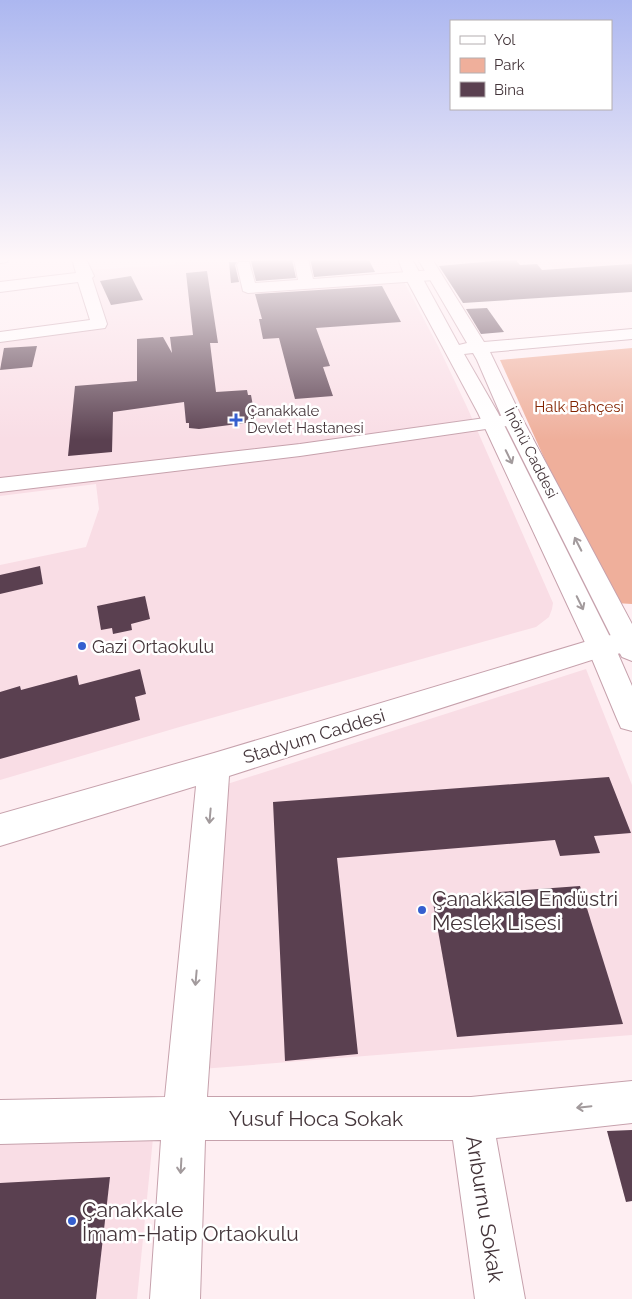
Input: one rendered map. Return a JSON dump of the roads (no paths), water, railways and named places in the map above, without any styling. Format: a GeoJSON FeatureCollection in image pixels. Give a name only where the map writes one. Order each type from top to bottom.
{"type":"FeatureCollection","features":[{"type":"Feature","properties":{"kind":"street"},"geometry":{"type":"LineString","coordinates":[[0,337],[99,324],[98,320]]}},
{"type":"Feature","properties":{"kind":"street"},"geometry":{"type":"LineString","coordinates":[[0,484],[300,450],[501,416],[457,355],[437,320]]}},
{"type":"Feature","properties":{"kind":"street","name":"İnönü Caddesi"},"geometry":{"type":"LineString","coordinates":[[461,320],[482,354],[501,416],[623,645],[632,719]]}},
{"type":"Feature","properties":{"kind":"street"},"geometry":{"type":"LineString","coordinates":[[482,354],[632,334]]}},
{"type":"Feature","properties":{"kind":"street"},"geometry":{"type":"LineString","coordinates":[[457,355],[632,346]]}},
{"type":"Feature","properties":{"kind":"street","name":"Stadyum Caddesi"},"geometry":{"type":"LineString","coordinates":[[0,830],[623,645]]}},
{"type":"Feature","properties":{"kind":"street"},"geometry":{"type":"LineString","coordinates":[[175,1299],[184,1118],[214,767]]}},
{"type":"Feature","properties":{"kind":"street","name":"Yusuf Hoca Sokak"},"geometry":{"type":"LineString","coordinates":[[0,1122],[184,1118],[471,1119],[632,1102]]}},
{"type":"Feature","properties":{"kind":"street","name":"Arıburnu Sokak"},"geometry":{"type":"LineString","coordinates":[[471,1119],[500,1299]]}},
{"type":"Feature","properties":{"kind":"place","name":"Çanakkale Devlet Hastanesi"},"geometry":{"type":"Point","coordinates":[236,420]}},
{"type":"Feature","properties":{"kind":"place","name":"Gazi Ortaokulu"},"geometry":{"type":"Point","coordinates":[82,646]}},
{"type":"Feature","properties":{"kind":"place","name":"Çanakkale Endüstri Meslek Lisesi"},"geometry":{"type":"Point","coordinates":[422,910]}},
{"type":"Feature","properties":{"kind":"place","name":"Çanakkale İmam-Hatip Ortaokulu"},"geometry":{"type":"Point","coordinates":[72,1221]}},
{"type":"Feature","properties":{"kind":"park label","name":"Halk Bahçesi"},"geometry":{"type":"Point","coordinates":[579,407]}}]}
